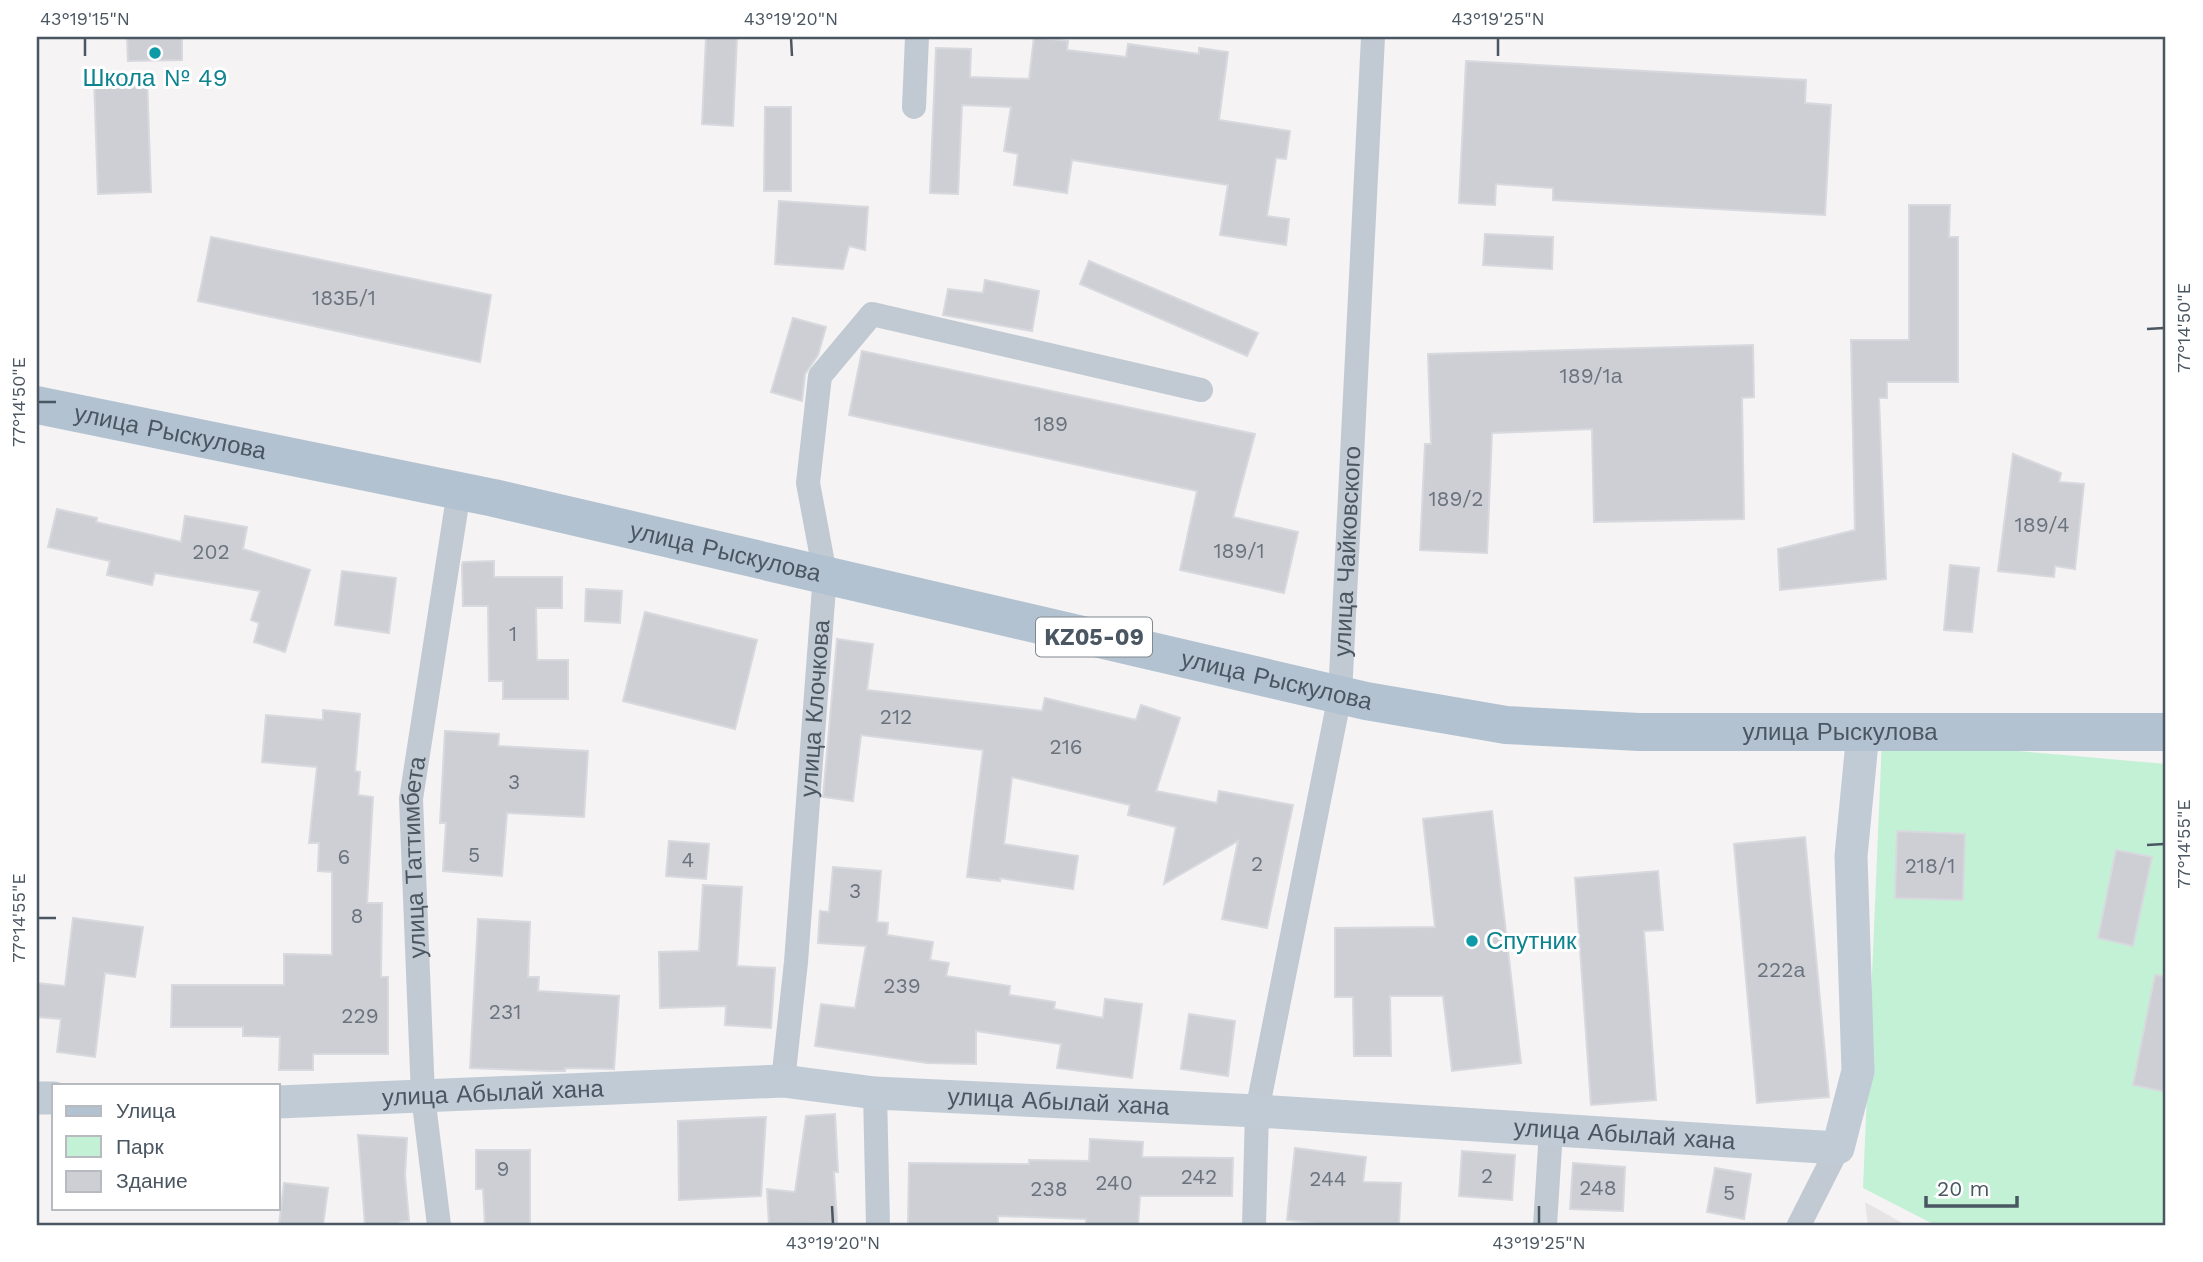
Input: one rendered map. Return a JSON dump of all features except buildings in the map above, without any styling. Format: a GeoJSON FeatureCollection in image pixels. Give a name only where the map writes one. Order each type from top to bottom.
{"type":"FeatureCollection","features":[{"type":"Feature","properties":{"kind":"main road","name":"улица Рыскулова"},"geometry":{"type":"LineString","coordinates":[[37,405],[459,491],[1366,701],[1506,725],[1639,732],[2166,732]]}},
{"type":"Feature","properties":{"kind":"street"},"geometry":{"type":"LineString","coordinates":[[914,107],[917,37]]}},
{"type":"Feature","properties":{"kind":"street","name":"улица Чайковского"},"geometry":{"type":"LineString","coordinates":[[1254,1225],[1257,1111],[1340,695],[1373,37]]}},
{"type":"Feature","properties":{"kind":"street","name":"улица Клочкова"},"geometry":{"type":"LineString","coordinates":[[783,1081],[796,962],[825,574],[808,482],[820,376],[872,314],[1201,390]]}},
{"type":"Feature","properties":{"kind":"street","name":"улица Таттимбета"},"geometry":{"type":"LineString","coordinates":[[439,1225],[423,1096],[411,799],[459,491]]}},
{"type":"Feature","properties":{"kind":"street"},"geometry":{"type":"LineString","coordinates":[[1799,1225],[1838,1148],[1858,1071],[1851,856],[1863,732]]}},
{"type":"Feature","properties":{"kind":"street","name":"улица Абылай хана"},"geometry":{"type":"LineString","coordinates":[[280,1102],[783,1081],[875,1093],[1257,1111],[1838,1148]]}},
{"type":"Feature","properties":{"kind":"street"},"geometry":{"type":"LineString","coordinates":[[875,1093],[878,1225]]}},
{"type":"Feature","properties":{"kind":"street"},"geometry":{"type":"LineString","coordinates":[[1545,1225],[1551,1131]]}},
{"type":"Feature","properties":{"kind":"shaded area"},"geometry":{"type":"Polygon","coordinates":[[[1865,1202],[1906,1225],[1868,1225],[1865,1202]]]}},
{"type":"Feature","properties":{"kind":"green space"},"geometry":{"type":"Polygon","coordinates":[[[1882,739],[2166,764],[2166,1225],[1935,1225],[1863,1188],[1882,739]]]}},
{"type":"Feature","properties":{"kind":"place","name":"Школа № 49"},"geometry":{"type":"Point","coordinates":[155,53]}},
{"type":"Feature","properties":{"kind":"place","name":"Спутник"},"geometry":{"type":"Point","coordinates":[1472,941]}}]}
